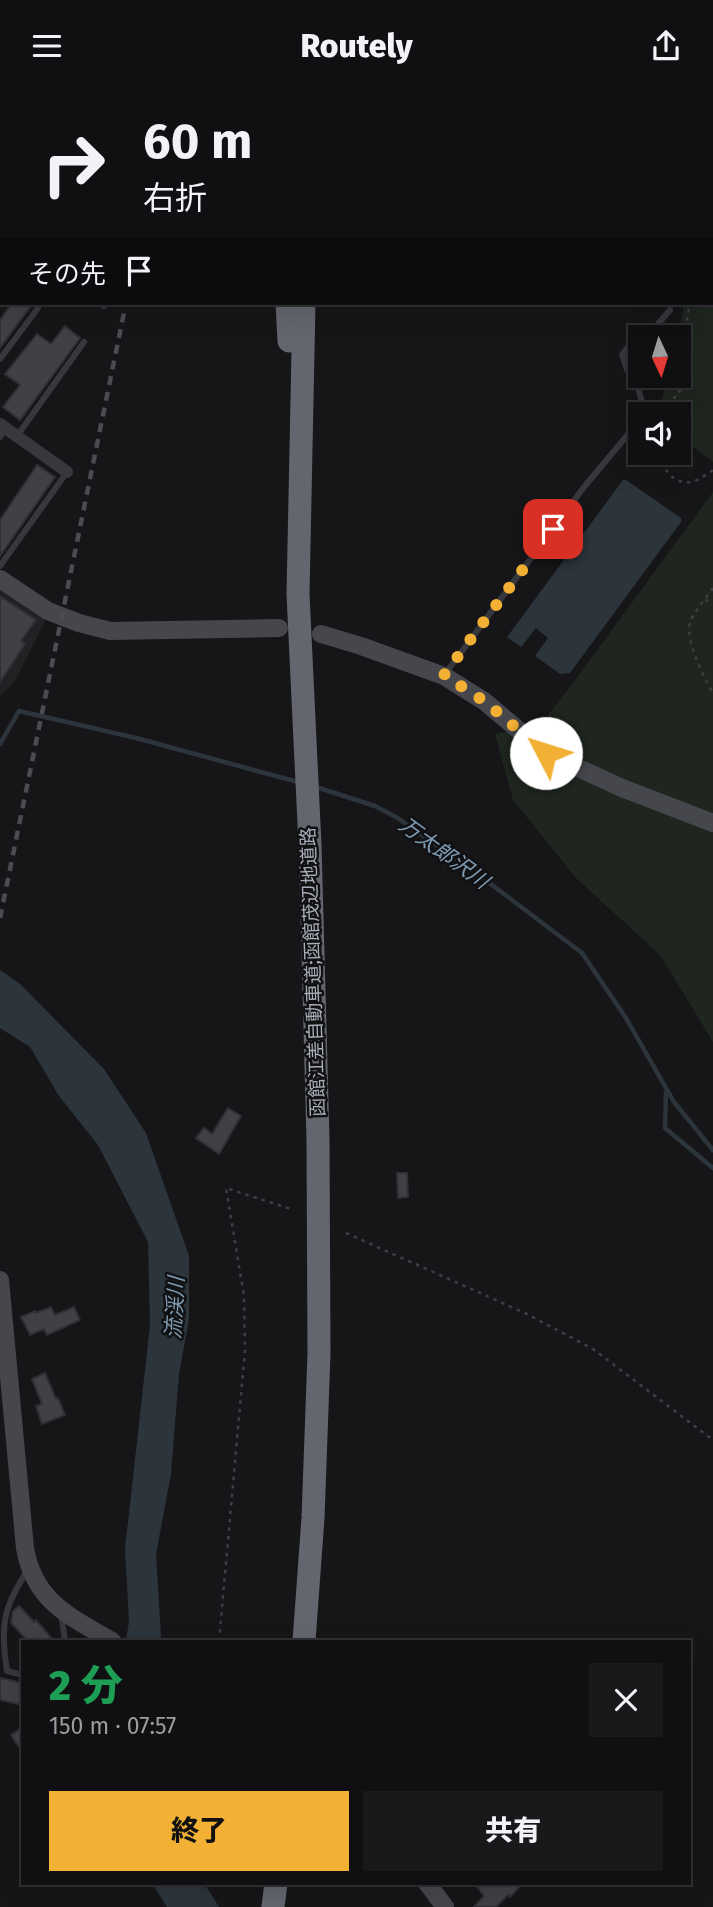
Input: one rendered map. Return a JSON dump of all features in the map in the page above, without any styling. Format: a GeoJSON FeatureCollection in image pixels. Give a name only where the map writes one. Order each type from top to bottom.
{"type":"FeatureCollection","features":[{"type":"Feature","properties":{"kind":"highway"},"geometry":{"type":"LineString","coordinates":[[287,305],[298,554]]}},
{"type":"Feature","properties":{"kind":"highway","name":"函館江差自動車道;函館茂辺地道路"},"geometry":{"type":"LineString","coordinates":[[304,1640],[313,1518],[320,1353],[318,1139],[310,845],[298,594],[302,329],[306,305]]}},
{"type":"Feature","properties":{"kind":"highway"},"geometry":{"type":"LineString","coordinates":[[273,1907],[276,1885]]}},
{"type":"Feature","properties":{"kind":"street"},"geometry":{"type":"LineString","coordinates":[[6,431],[66,472]]}},
{"type":"Feature","properties":{"kind":"street"},"geometry":{"type":"LineString","coordinates":[[0,579],[48,611],[110,631],[279,628]]}},
{"type":"Feature","properties":{"kind":"street"},"geometry":{"type":"LineString","coordinates":[[321,635],[444,675],[484,701],[546,753],[622,788],[713,823]]}},
{"type":"Feature","properties":{"kind":"street"},"geometry":{"type":"LineString","coordinates":[[0,1280],[29,1568],[40,1589],[60,1611],[110,1640]]}},
{"type":"Feature","properties":{"kind":"street"},"geometry":{"type":"LineString","coordinates":[[428,1885],[444,1907]]}},
{"type":"Feature","properties":{"kind":"lane"},"geometry":{"type":"LineString","coordinates":[[0,359],[38,308]]}},
{"type":"Feature","properties":{"kind":"lane"},"geometry":{"type":"LineString","coordinates":[[444,675],[584,487],[635,426],[642,402],[622,355],[630,344],[651,332],[670,310]]}},
{"type":"Feature","properties":{"kind":"lane"},"geometry":{"type":"LineString","coordinates":[[6,431],[84,342]]}},
{"type":"Feature","properties":{"kind":"lane"},"geometry":{"type":"LineString","coordinates":[[0,566],[66,472]]}},
{"type":"Feature","properties":{"kind":"lane"},"geometry":{"type":"LineString","coordinates":[[21,1674],[7,1671],[2,1646],[3,1618],[13,1593],[29,1568]]}},
{"type":"Feature","properties":{"kind":"lane"},"geometry":{"type":"LineString","coordinates":[[60,1611],[65,1640]]}},
{"type":"Feature","properties":{"kind":"path"},"geometry":{"type":"LineString","coordinates":[[671,402],[690,377],[692,369],[691,359],[685,352],[684,340],[689,305]]}},
{"type":"Feature","properties":{"kind":"path"},"geometry":{"type":"LineString","coordinates":[[663,465],[666,472],[676,481],[694,482],[713,470]]}},
{"type":"Feature","properties":{"kind":"path"},"geometry":{"type":"LineString","coordinates":[[713,588],[690,622],[689,634],[702,675],[713,693]]}},
{"type":"Feature","properties":{"kind":"path"},"geometry":{"type":"LineString","coordinates":[[705,600],[713,602]]}},
{"type":"Feature","properties":{"kind":"path"},"geometry":{"type":"LineString","coordinates":[[219,1640],[245,1350],[244,1296],[226,1188],[294,1210]]}},
{"type":"Feature","properties":{"kind":"path"},"geometry":{"type":"LineString","coordinates":[[346,1233],[527,1314],[593,1349],[713,1440]]}},
{"type":"Feature","properties":{"kind":"shaded area"},"geometry":{"type":"Polygon","coordinates":[[[684,305],[713,305],[713,462],[691,445],[691,402],[661,402],[665,389],[691,389],[691,325],[680,325],[684,305]]]}},
{"type":"Feature","properties":{"kind":"shaded area"},"geometry":{"type":"Polygon","coordinates":[[[713,492],[713,1042],[660,955],[576,878],[513,800],[495,734],[541,724],[713,492]]]}},
{"type":"Feature","properties":{"kind":"shaded area"},"geometry":{"type":"Polygon","coordinates":[[[0,589],[46,619],[14,683],[0,696],[0,589]]]}},
{"type":"Feature","properties":{"kind":"water"},"geometry":{"type":"Polygon","coordinates":[[[623,480],[681,518],[681,522],[570,673],[560,674],[535,656],[548,638],[536,628],[521,647],[507,637],[623,480]]]}},
{"type":"Feature","properties":{"kind":"water","name":"流渓川"},"geometry":{"type":"Polygon","coordinates":[[[0,970],[19,983],[104,1069],[146,1133],[189,1256],[189,1319],[179,1374],[171,1474],[156,1554],[160,1640],[126,1640],[129,1621],[125,1549],[150,1325],[148,1242],[98,1145],[59,1096],[30,1047],[0,1028],[0,970]]]}},
{"type":"Feature","properties":{"kind":"water"},"geometry":{"type":"Polygon","coordinates":[[[153,1885],[205,1885],[219,1907],[167,1907],[153,1885]]]}},
{"type":"Feature","properties":{"kind":"building"},"geometry":{"type":"Polygon","coordinates":[[[11,305],[32,305],[0,348],[0,320],[11,305]]]}},
{"type":"Feature","properties":{"kind":"building"},"geometry":{"type":"Polygon","coordinates":[[[65,326],[80,338],[20,420],[3,407],[20,385],[5,374],[37,334],[51,344],[65,326]]]}},
{"type":"Feature","properties":{"kind":"building"},"geometry":{"type":"Polygon","coordinates":[[[37,465],[55,477],[0,556],[0,520],[37,465]]]}},
{"type":"Feature","properties":{"kind":"building"},"geometry":{"type":"Polygon","coordinates":[[[0,596],[36,620],[21,641],[25,644],[0,682],[0,596]]]}},
{"type":"Feature","properties":{"kind":"building"},"geometry":{"type":"Polygon","coordinates":[[[228,1108],[241,1116],[219,1154],[196,1138],[204,1128],[212,1134],[228,1108]]]}},
{"type":"Feature","properties":{"kind":"building"},"geometry":{"type":"Polygon","coordinates":[[[397,1173],[407,1173],[408,1197],[398,1198],[397,1173]]]}},
{"type":"Feature","properties":{"kind":"building"},"geometry":{"type":"Polygon","coordinates":[[[51,1307],[55,1315],[74,1307],[80,1320],[47,1335],[44,1329],[30,1335],[21,1317],[51,1307]]]}},
{"type":"Feature","properties":{"kind":"building"},"geometry":{"type":"Polygon","coordinates":[[[45,1373],[65,1415],[42,1424],[36,1406],[42,1404],[32,1379],[45,1373]]]}},
{"type":"Feature","properties":{"kind":"building"},"geometry":{"type":"Polygon","coordinates":[[[19,1606],[53,1640],[27,1640],[11,1623],[13,1611],[19,1606]]]}},
{"type":"Feature","properties":{"kind":"building"},"geometry":{"type":"Polygon","coordinates":[[[0,1678],[21,1683],[21,1705],[0,1700],[0,1678]]]}},
{"type":"Feature","properties":{"kind":"building"},"geometry":{"type":"Polygon","coordinates":[[[21,1728],[21,1750],[11,1735],[21,1728]]]}},
{"type":"Feature","properties":{"kind":"building"},"geometry":{"type":"Polygon","coordinates":[[[476,1885],[521,1885],[496,1907],[474,1907],[484,1896],[476,1885]]]}},
{"type":"Feature","properties":{"kind":"waterway","name":"万太郎沢川"},"geometry":{"type":"LineString","coordinates":[[0,744],[19,711],[136,738],[298,782]]}},
{"type":"Feature","properties":{"kind":"waterway","name":"万太郎沢川"},"geometry":{"type":"LineString","coordinates":[[313,786],[375,806],[396,817],[475,872],[582,953],[626,1018],[674,1102],[713,1150]]}},
{"type":"Feature","properties":{"kind":"waterway"},"geometry":{"type":"LineString","coordinates":[[666,1093],[665,1128],[713,1168]]}},
{"type":"Feature","properties":{"kind":"railway"},"geometry":{"type":"LineString","coordinates":[[0,918],[126,305]]}},
{"type":"Feature","properties":{"kind":"route"},"geometry":{"type":"LineString","coordinates":[[546,753],[484,701],[444,675],[553,529]]}}]}
